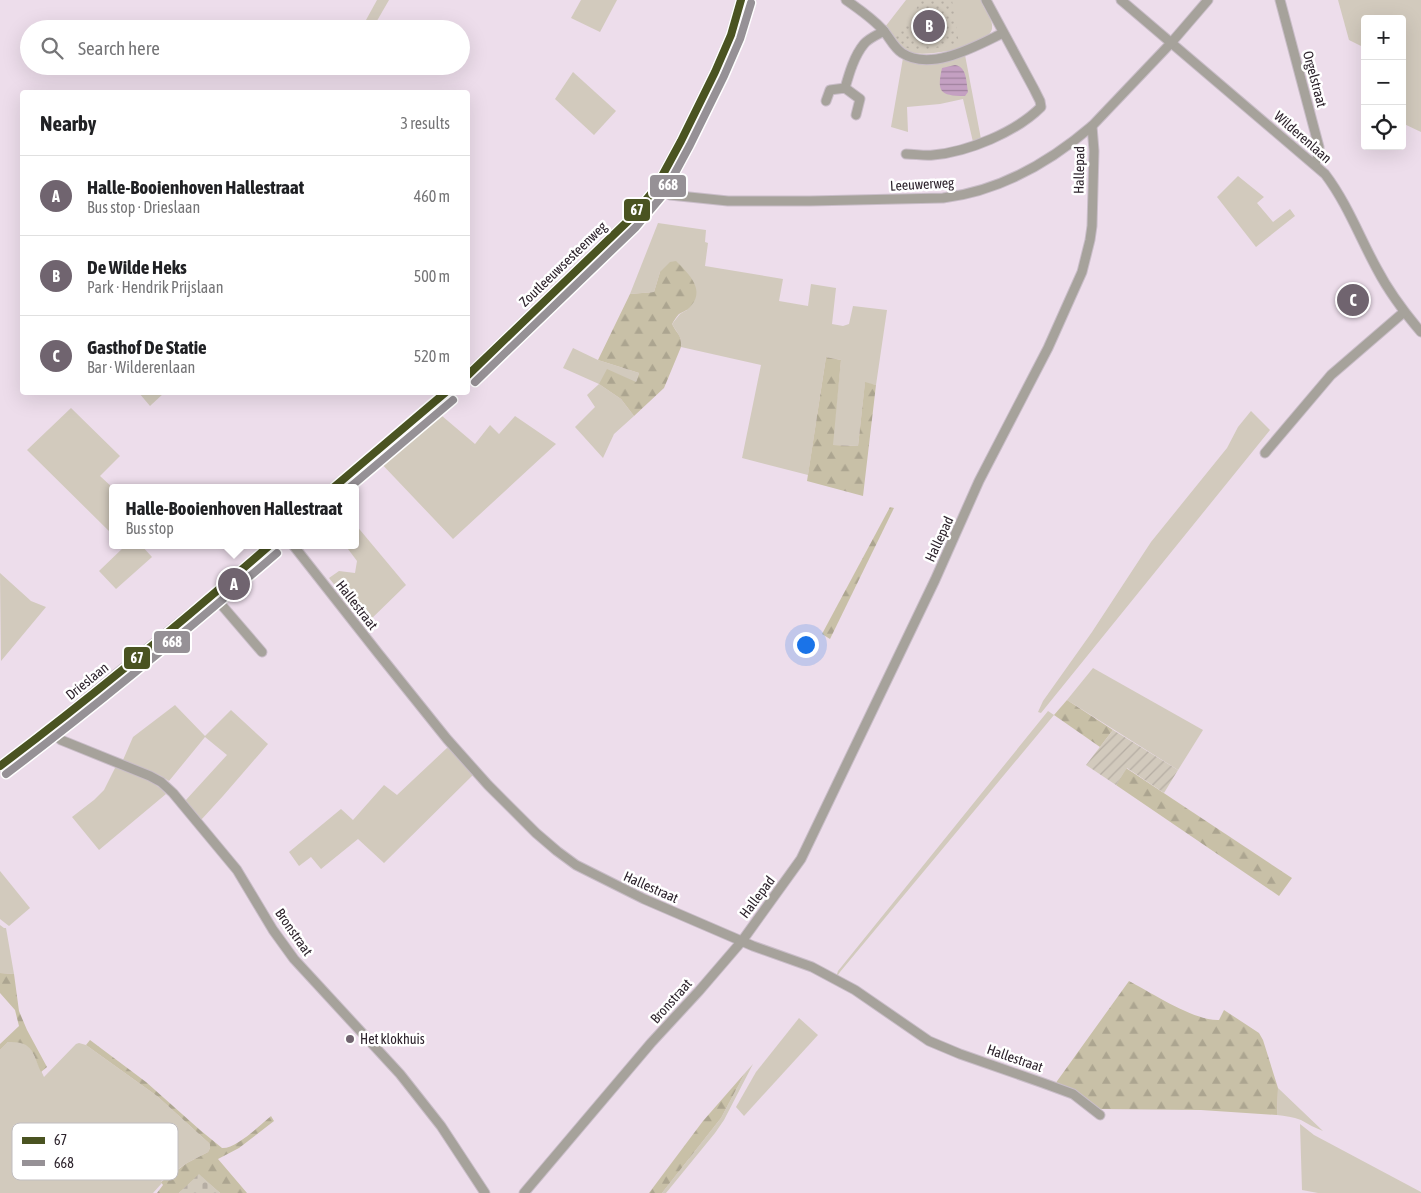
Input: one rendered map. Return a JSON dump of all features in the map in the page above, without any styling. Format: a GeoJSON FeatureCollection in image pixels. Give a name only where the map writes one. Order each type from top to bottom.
{"type":"FeatureCollection","features":[{"type":"Feature","properties":{"kind":"street","name":"Zoutleeuwsesteenweg"},"geometry":{"type":"LineString","coordinates":[[470,373],[628,220],[655,189],[714,72],[730,35],[741,0]]}},
{"type":"Feature","properties":{"kind":"street"},"geometry":{"type":"LineString","coordinates":[[846,0],[873,20],[902,53],[914,58],[923,59],[956,55],[1003,33]]}},
{"type":"Feature","properties":{"kind":"street"},"geometry":{"type":"LineString","coordinates":[[906,154],[932,155],[961,150],[982,143],[1007,131],[1040,107],[1040,101],[1034,89],[986,0]]}},
{"type":"Feature","properties":{"kind":"street","name":"Wilderenlaan"},"geometry":{"type":"LineString","coordinates":[[1121,0],[1325,174],[1335,187],[1377,269],[1404,312],[1421,332]]}},
{"type":"Feature","properties":{"kind":"street","name":"Leeuwerweg"},"geometry":{"type":"LineString","coordinates":[[655,189],[670,195],[728,201],[943,198],[991,188],[1030,169],[1062,149],[1092,126],[1171,43],[1208,0]]}},
{"type":"Feature","properties":{"kind":"street","name":"Orgelstraat"},"geometry":{"type":"LineString","coordinates":[[1280,0],[1319,147],[1315,164]]}},
{"type":"Feature","properties":{"kind":"street"},"geometry":{"type":"LineString","coordinates":[[845,88],[851,69],[862,46],[884,31]]}},
{"type":"Feature","properties":{"kind":"street"},"geometry":{"type":"LineString","coordinates":[[826,101],[830,90],[845,88],[860,99],[856,115]]}},
{"type":"Feature","properties":{"kind":"street","name":"Hallepad"},"geometry":{"type":"LineString","coordinates":[[742,941],[801,860],[935,580],[979,482],[1048,348],[1070,300],[1082,272],[1092,226],[1094,152],[1092,126]]}},
{"type":"Feature","properties":{"kind":"street"},"geometry":{"type":"LineString","coordinates":[[1265,452],[1331,375],[1404,312]]}},
{"type":"Feature","properties":{"kind":"street"},"geometry":{"type":"LineString","coordinates":[[339,484],[443,395]]}},
{"type":"Feature","properties":{"kind":"street","name":"Drieslaan"},"geometry":{"type":"LineString","coordinates":[[0,766],[48,730],[213,595],[265,549]]}},
{"type":"Feature","properties":{"kind":"street","name":"Hallestraat"},"geometry":{"type":"LineString","coordinates":[[295,549],[447,739],[488,785],[536,833],[576,865],[644,899],[742,941],[831,976],[938,1046],[1073,1094],[1100,1115]]}},
{"type":"Feature","properties":{"kind":"street"},"geometry":{"type":"LineString","coordinates":[[213,595],[262,652]]}},
{"type":"Feature","properties":{"kind":"street","name":"Bronstraat"},"geometry":{"type":"LineString","coordinates":[[48,730],[61,740],[162,782],[173,793],[237,870],[273,930],[294,959],[400,1074],[441,1126],[485,1193]]}},
{"type":"Feature","properties":{"kind":"street","name":"Bronstraat"},"geometry":{"type":"LineString","coordinates":[[524,1193],[742,941]]}},
{"type":"Feature","properties":{"kind":"green space"},"geometry":{"type":"Polygon","coordinates":[[[377,0],[389,0],[377,20],[366,20],[377,0]]]}},
{"type":"Feature","properties":{"kind":"green space"},"geometry":{"type":"Polygon","coordinates":[[[581,0],[617,0],[600,32],[571,18],[581,0]]]}},
{"type":"Feature","properties":{"kind":"green space"},"geometry":{"type":"Polygon","coordinates":[[[906,0],[981,0],[990,18],[992,29],[980,41],[955,50],[928,53],[909,52],[898,45],[885,27],[906,0]]]}},
{"type":"Feature","properties":{"kind":"green space"},"geometry":{"type":"Polygon","coordinates":[[[921,0],[952,0],[959,44],[930,49],[915,49],[904,46],[892,35],[911,18],[921,0]]]}},
{"type":"Feature","properties":{"kind":"green space"},"geometry":{"type":"Polygon","coordinates":[[[1338,0],[1421,0],[1421,132],[1406,125],[1406,15],[1361,15],[1361,46],[1349,40],[1338,0]]]}},
{"type":"Feature","properties":{"kind":"green space"},"geometry":{"type":"Polygon","coordinates":[[[965,55],[981,139],[973,142],[963,99],[940,104],[907,107],[908,132],[891,127],[903,58],[952,60],[965,55]]]}},
{"type":"Feature","properties":{"kind":"green space"},"geometry":{"type":"Polygon","coordinates":[[[573,72],[616,111],[594,135],[555,99],[573,72]]]}},
{"type":"Feature","properties":{"kind":"green space"},"geometry":{"type":"Polygon","coordinates":[[[1238,176],[1264,197],[1257,203],[1273,222],[1290,209],[1295,216],[1256,247],[1217,197],[1238,176]]]}},
{"type":"Feature","properties":{"kind":"green space"},"geometry":{"type":"Polygon","coordinates":[[[658,223],[706,230],[705,242],[708,243],[705,266],[783,279],[779,301],[808,306],[811,284],[836,288],[832,324],[843,326],[849,324],[853,306],[887,310],[876,385],[865,383],[858,446],[832,445],[841,360],[826,357],[808,475],[742,458],[761,365],[681,347],[680,337],[672,324],[680,314],[687,310],[660,272],[654,292],[630,294],[658,223]]]}},
{"type":"Feature","properties":{"kind":"green space"},"geometry":{"type":"Polygon","coordinates":[[[676,261],[691,277],[696,289],[696,295],[694,302],[687,310],[679,314],[672,324],[680,337],[681,347],[664,388],[634,416],[621,399],[599,384],[607,369],[636,382],[639,373],[598,360],[630,294],[654,292],[660,272],[670,262],[676,261]]]}},
{"type":"Feature","properties":{"kind":"green space"},"geometry":{"type":"Polygon","coordinates":[[[573,348],[598,360],[639,373],[636,382],[599,384],[563,368],[573,348]]]}},
{"type":"Feature","properties":{"kind":"green space"},"geometry":{"type":"Polygon","coordinates":[[[826,357],[841,360],[833,445],[858,446],[865,382],[876,385],[863,496],[807,481],[826,357]]]}},
{"type":"Feature","properties":{"kind":"green space"},"geometry":{"type":"Polygon","coordinates":[[[599,384],[621,399],[634,416],[614,434],[603,458],[575,427],[595,407],[587,395],[599,384]]]}},
{"type":"Feature","properties":{"kind":"green space"},"geometry":{"type":"Polygon","coordinates":[[[141,395],[162,395],[150,406],[141,395]]]}},
{"type":"Feature","properties":{"kind":"green space"},"geometry":{"type":"Polygon","coordinates":[[[71,408],[120,456],[100,476],[109,484],[109,531],[27,450],[71,408]]]}},
{"type":"Feature","properties":{"kind":"green space"},"geometry":{"type":"Polygon","coordinates":[[[435,410],[475,444],[490,425],[499,434],[515,416],[556,444],[453,539],[377,459],[435,410]]]}},
{"type":"Feature","properties":{"kind":"green space"},"geometry":{"type":"Polygon","coordinates":[[[1251,411],[1270,430],[1041,713],[1038,712],[1043,701],[1092,632],[1151,542],[1227,448],[1238,427],[1251,411]]]}},
{"type":"Feature","properties":{"kind":"green space"},"geometry":{"type":"Polygon","coordinates":[[[890,507],[894,508],[830,639],[822,634],[890,507]]]}},
{"type":"Feature","properties":{"kind":"green space"},"geometry":{"type":"Polygon","coordinates":[[[359,529],[406,585],[366,624],[329,578],[339,571],[355,573],[357,561],[348,549],[359,549],[359,529]]]}},
{"type":"Feature","properties":{"kind":"green space"},"geometry":{"type":"Polygon","coordinates":[[[122,549],[145,549],[152,557],[116,589],[99,571],[122,549]]]}},
{"type":"Feature","properties":{"kind":"green space"},"geometry":{"type":"Polygon","coordinates":[[[0,573],[31,601],[46,607],[1,661],[0,573]]]}},
{"type":"Feature","properties":{"kind":"green space"},"geometry":{"type":"Polygon","coordinates":[[[1093,668],[1203,730],[1178,770],[1067,700],[1093,668]]]}},
{"type":"Feature","properties":{"kind":"green space"},"geometry":{"type":"Polygon","coordinates":[[[1067,700],[1113,730],[1100,747],[1054,715],[1067,700]]]}},
{"type":"Feature","properties":{"kind":"green space"},"geometry":{"type":"Polygon","coordinates":[[[175,705],[205,736],[231,710],[268,744],[201,820],[185,801],[227,755],[205,737],[169,781],[123,760],[133,737],[175,705]]]}},
{"type":"Feature","properties":{"kind":"green space"},"geometry":{"type":"Polygon","coordinates":[[[1048,711],[1054,715],[840,972],[839,978],[836,977],[838,971],[1048,711]]]}},
{"type":"Feature","properties":{"kind":"green space"},"geometry":{"type":"Polygon","coordinates":[[[1113,730],[1178,770],[1164,793],[1127,768],[1116,785],[1086,765],[1113,730]]]}},
{"type":"Feature","properties":{"kind":"green space"},"geometry":{"type":"Polygon","coordinates":[[[447,748],[451,749],[474,774],[384,863],[358,839],[321,869],[311,857],[299,866],[289,852],[341,809],[353,820],[384,785],[397,795],[447,748]]]}},
{"type":"Feature","properties":{"kind":"green space"},"geometry":{"type":"Polygon","coordinates":[[[116,766],[150,781],[166,794],[99,850],[72,817],[104,790],[116,766]]]}},
{"type":"Feature","properties":{"kind":"green space"},"geometry":{"type":"Polygon","coordinates":[[[1126,768],[1292,878],[1279,896],[1116,785],[1126,768]]]}},
{"type":"Feature","properties":{"kind":"green space"},"geometry":{"type":"Polygon","coordinates":[[[0,871],[30,908],[9,926],[0,919],[0,871]]]}},
{"type":"Feature","properties":{"kind":"green space"},"geometry":{"type":"Polygon","coordinates":[[[0,925],[6,928],[14,974],[0,973],[0,925]]]}},
{"type":"Feature","properties":{"kind":"green space"},"geometry":{"type":"Polygon","coordinates":[[[0,973],[14,974],[19,1011],[47,1067],[41,1072],[31,1049],[22,1043],[8,1042],[0,1050],[0,1044],[19,1026],[15,1010],[0,993],[0,973]]]}},
{"type":"Feature","properties":{"kind":"green space"},"geometry":{"type":"Polygon","coordinates":[[[1129,981],[1198,1016],[1219,1020],[1224,1010],[1259,1033],[1278,1088],[1277,1115],[1201,1110],[1099,1109],[1055,1084],[1129,981]]]}},
{"type":"Feature","properties":{"kind":"green space"},"geometry":{"type":"Polygon","coordinates":[[[799,1018],[818,1035],[744,1116],[736,1107],[756,1072],[799,1018]]]}},
{"type":"Feature","properties":{"kind":"green space"},"geometry":{"type":"Polygon","coordinates":[[[90,1040],[146,1082],[222,1148],[241,1141],[271,1116],[274,1121],[239,1148],[218,1159],[247,1193],[220,1193],[199,1175],[179,1193],[157,1193],[163,1185],[161,1182],[164,1180],[178,1180],[178,1170],[208,1152],[210,1144],[157,1096],[86,1045],[90,1040]]]}},
{"type":"Feature","properties":{"kind":"green space"},"geometry":{"type":"Polygon","coordinates":[[[17,1041],[30,1047],[44,1077],[76,1044],[86,1045],[157,1096],[210,1144],[208,1152],[178,1169],[178,1123],[12,1123],[12,1180],[162,1180],[162,1183],[153,1193],[0,1193],[0,1050],[8,1042],[17,1041]]]}},
{"type":"Feature","properties":{"kind":"green space"},"geometry":{"type":"Polygon","coordinates":[[[753,1064],[724,1120],[715,1133],[666,1193],[662,1193],[721,1118],[745,1073],[753,1064]]]}},
{"type":"Feature","properties":{"kind":"green space"},"geometry":{"type":"Polygon","coordinates":[[[745,1073],[721,1118],[662,1193],[649,1193],[703,1121],[745,1073]]]}},
{"type":"Feature","properties":{"kind":"green space"},"geometry":{"type":"Polygon","coordinates":[[[1278,1088],[1323,1131],[1301,1120],[1277,1115],[1278,1088]]]}},
{"type":"Feature","properties":{"kind":"green space"},"geometry":{"type":"Polygon","coordinates":[[[1300,1124],[1314,1135],[1421,1193],[1318,1193],[1302,1190],[1300,1124]]]}},
{"type":"Feature","properties":{"kind":"green space"},"geometry":{"type":"Polygon","coordinates":[[[199,1174],[220,1193],[179,1193],[199,1174]]]}},
{"type":"Feature","properties":{"kind":"shaded area"},"geometry":{"type":"Polygon","coordinates":[[[955,65],[962,69],[965,75],[968,92],[965,96],[950,95],[942,91],[940,87],[942,68],[955,65]]]}},
{"type":"Feature","properties":{"kind":"transit line","name":"67"},"geometry":{"type":"LineString","coordinates":[[470,373],[629,220],[655,189],[715,72],[731,35],[741,0]]}},
{"type":"Feature","properties":{"kind":"transit line","name":"668"},"geometry":{"type":"LineString","coordinates":[[475,382],[636,227],[663,195],[724,76],[740,39],[751,3]]}},
{"type":"Feature","properties":{"kind":"transit line","name":"67"},"geometry":{"type":"LineString","coordinates":[[338,484],[442,395]]}},
{"type":"Feature","properties":{"kind":"transit line","name":"668"},"geometry":{"type":"LineString","coordinates":[[354,484],[453,400]]}},
{"type":"Feature","properties":{"kind":"transit line","name":"67"},"geometry":{"type":"LineString","coordinates":[[0,766],[137,658],[265,549]]}},
{"type":"Feature","properties":{"kind":"transit line","name":"668"},"geometry":{"type":"LineString","coordinates":[[6,774],[143,666],[277,553]]}},
{"type":"Feature","properties":{"kind":"place","name":"De Wilde Heks"},"geometry":{"type":"Point","coordinates":[929,26]}},
{"type":"Feature","properties":{"kind":"place","name":"Gasthof De Statie"},"geometry":{"type":"Point","coordinates":[1353,300]}},
{"type":"Feature","properties":{"kind":"place","name":"Halle-Booienhoven Hallestraat"},"geometry":{"type":"Point","coordinates":[234,584]}},
{"type":"Feature","properties":{"kind":"place","name":"Het klokhuis"},"geometry":{"type":"Point","coordinates":[350,1039]}}]}
